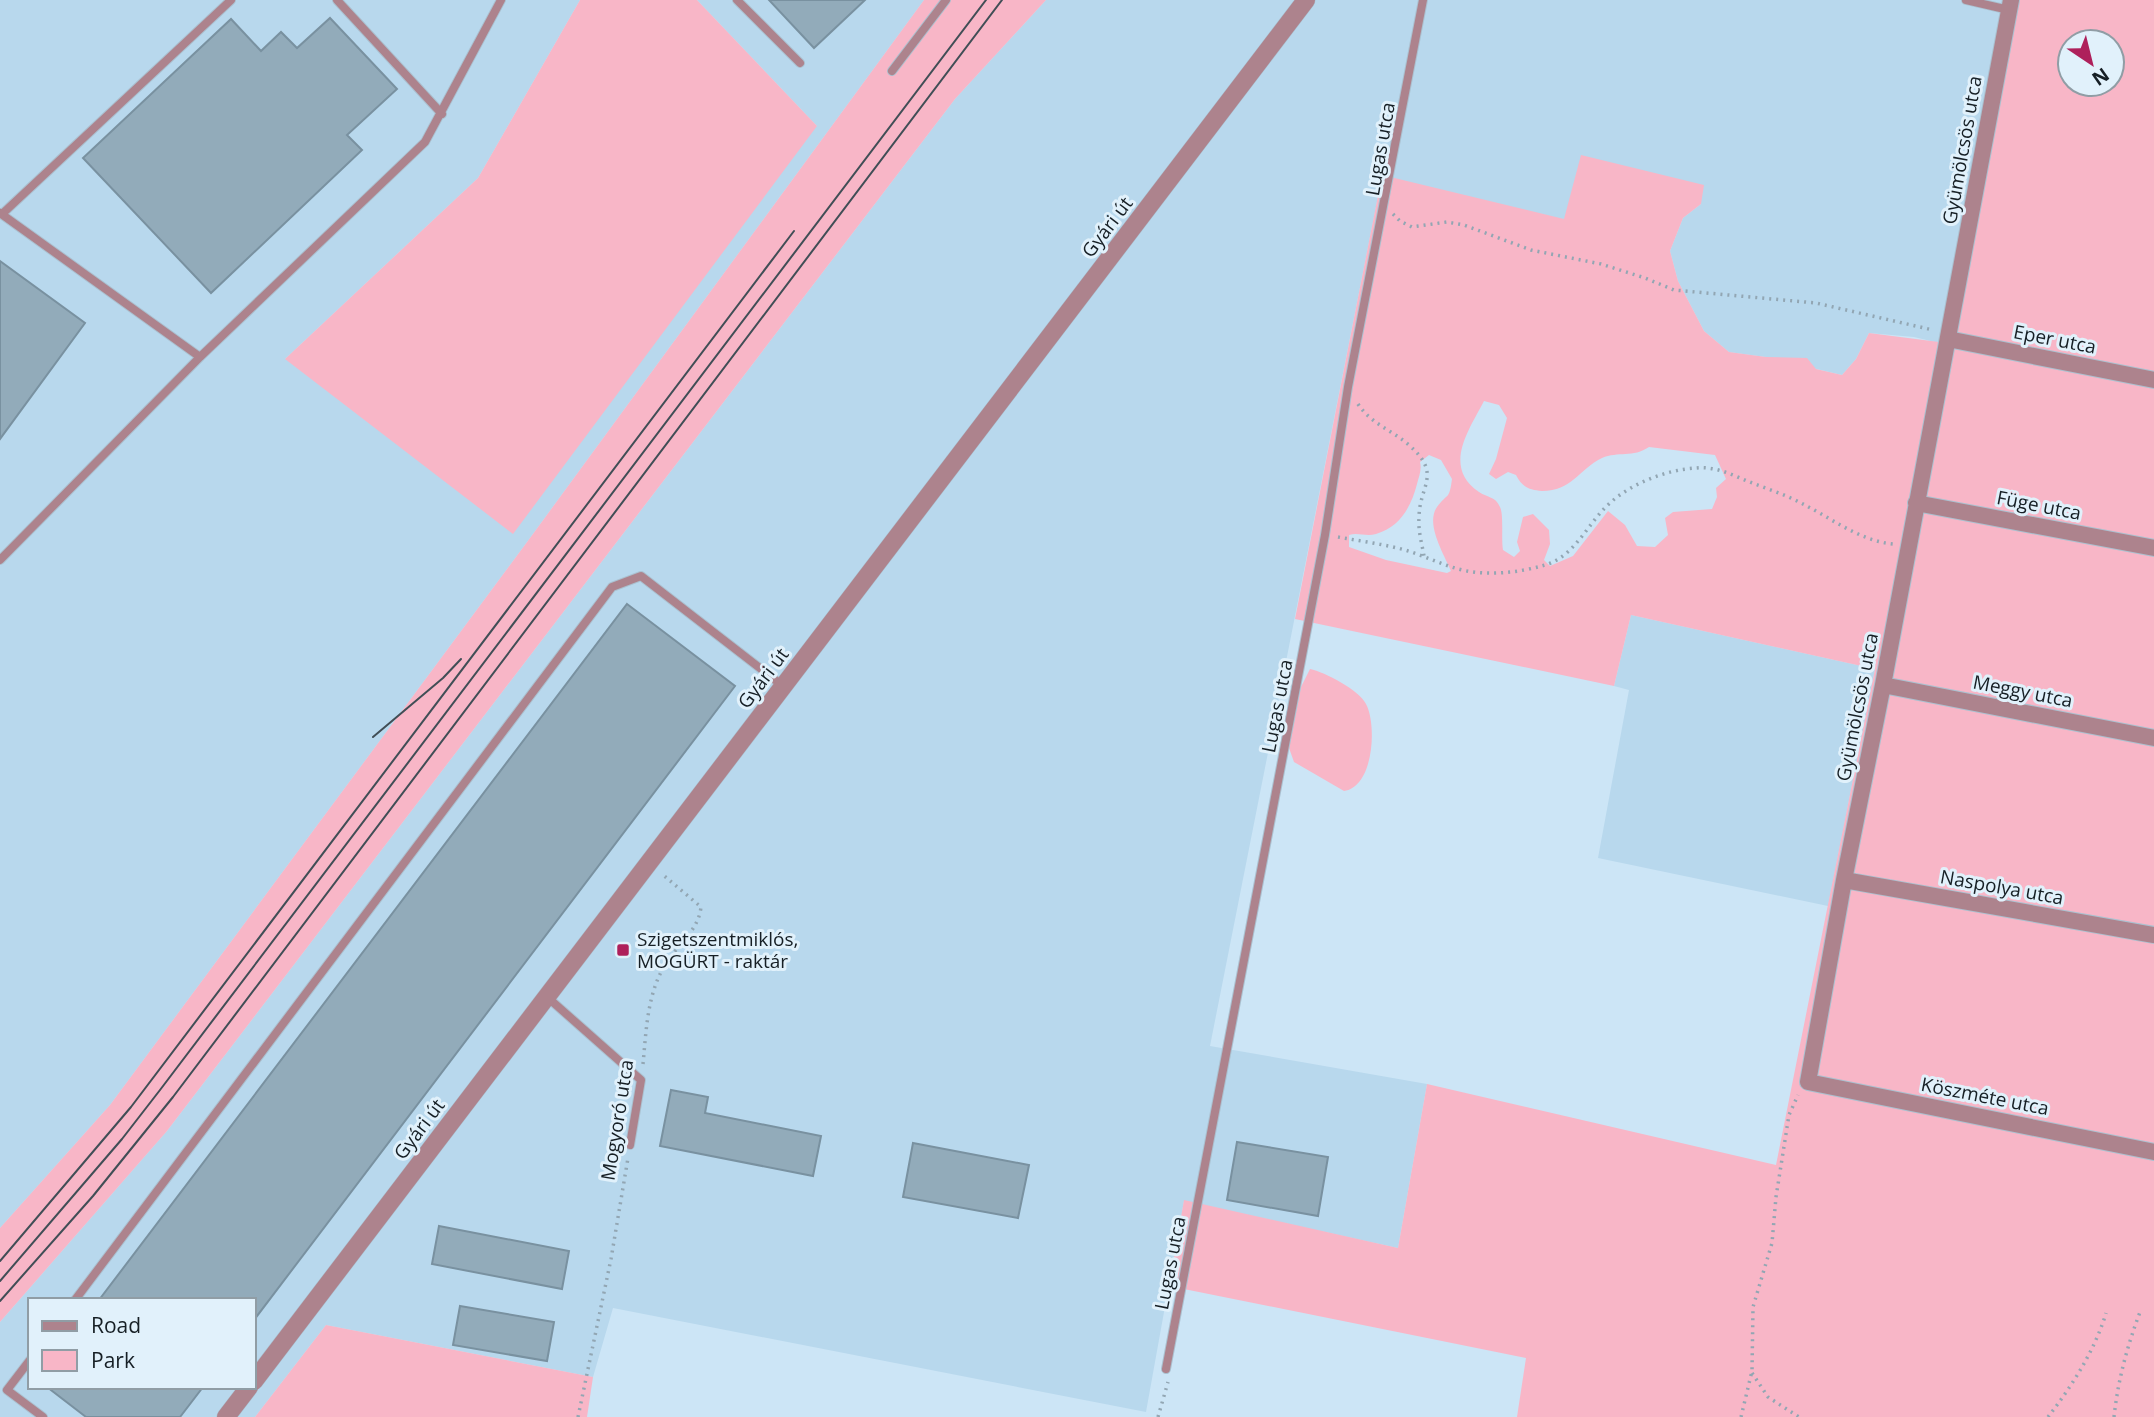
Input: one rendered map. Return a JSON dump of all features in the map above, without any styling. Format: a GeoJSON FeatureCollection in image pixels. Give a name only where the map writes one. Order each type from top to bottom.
{"type":"FeatureCollection","features":[{"type":"Feature","properties":{"kind":"street","name":"Gyári út"},"geometry":{"type":"LineString","coordinates":[[256,1378],[1306,0]]}},
{"type":"Feature","properties":{"kind":"street","name":"Gyümölcsös utca"},"geometry":{"type":"LineString","coordinates":[[1808,1082],[2010,5]]}},
{"type":"Feature","properties":{"kind":"street","name":"Eper utca"},"geometry":{"type":"LineString","coordinates":[[1949,337],[2154,380]]}},
{"type":"Feature","properties":{"kind":"street","name":"Füge utca"},"geometry":{"type":"LineString","coordinates":[[1916,503],[2154,548]]}},
{"type":"Feature","properties":{"kind":"street","name":"Meggy utca"},"geometry":{"type":"LineString","coordinates":[[1883,685],[2154,738]]}},
{"type":"Feature","properties":{"kind":"street","name":"Naspolya utca"},"geometry":{"type":"LineString","coordinates":[[1844,880],[2154,935]]}},
{"type":"Feature","properties":{"kind":"street","name":"Köszméte utca"},"geometry":{"type":"LineString","coordinates":[[1808,1082],[2154,1152]]}},
{"type":"Feature","properties":{"kind":"street"},"geometry":{"type":"LineString","coordinates":[[226,1417],[247,1389]]}},
{"type":"Feature","properties":{"kind":"lane"},"geometry":{"type":"LineString","coordinates":[[200,357],[1,213],[231,0]]}},
{"type":"Feature","properties":{"kind":"lane"},"geometry":{"type":"LineString","coordinates":[[337,0],[442,114]]}},
{"type":"Feature","properties":{"kind":"lane"},"geometry":{"type":"LineString","coordinates":[[0,559],[200,357],[425,142],[501,0]]}},
{"type":"Feature","properties":{"kind":"lane"},"geometry":{"type":"LineString","coordinates":[[737,0],[800,64]]}},
{"type":"Feature","properties":{"kind":"lane"},"geometry":{"type":"LineString","coordinates":[[892,71],[946,0]]}},
{"type":"Feature","properties":{"kind":"lane","name":"Lugas utca"},"geometry":{"type":"LineString","coordinates":[[1166,1369],[1325,534],[1348,387],[1386,204],[1423,0]]}},
{"type":"Feature","properties":{"kind":"lane"},"geometry":{"type":"LineString","coordinates":[[1966,0],[2010,5]]}},
{"type":"Feature","properties":{"kind":"lane"},"geometry":{"type":"LineString","coordinates":[[77,1298],[612,587],[641,576],[783,686]]}},
{"type":"Feature","properties":{"kind":"lane"},"geometry":{"type":"LineString","coordinates":[[546,996],[641,1080]]}},
{"type":"Feature","properties":{"kind":"lane","name":"Mogyoró utca"},"geometry":{"type":"LineString","coordinates":[[630,1146],[641,1080]]}},
{"type":"Feature","properties":{"kind":"lane"},"geometry":{"type":"LineString","coordinates":[[28,1363],[7,1390],[43,1417]]}},
{"type":"Feature","properties":{"kind":"path"},"geometry":{"type":"LineString","coordinates":[[1386,204],[1400,221],[1412,227],[1447,222],[1464,225],[1531,250],[1601,264],[1674,290],[1816,303],[1949,337]]}},
{"type":"Feature","properties":{"kind":"path"},"geometry":{"type":"LineString","coordinates":[[1348,387],[1371,420],[1408,443],[1421,457],[1428,471],[1418,516],[1424,556]]}},
{"type":"Feature","properties":{"kind":"path"},"geometry":{"type":"LineString","coordinates":[[1325,534],[1403,550],[1473,572],[1524,570],[1548,564],[1570,551],[1603,510],[1626,491],[1681,470],[1699,467],[1717,469],[1797,501],[1861,536],[1908,545]]}},
{"type":"Feature","properties":{"kind":"path","name":"Mogyoró utca"},"geometry":{"type":"LineString","coordinates":[[641,1080],[647,1014],[661,970],[700,920],[701,907],[649,863]]}},
{"type":"Feature","properties":{"kind":"path"},"geometry":{"type":"LineString","coordinates":[[1741,1417],[1752,1371],[1753,1307],[1772,1243],[1789,1115],[1797,1096],[1808,1082]]}},
{"type":"Feature","properties":{"kind":"path","name":"Mogyoró utca"},"geometry":{"type":"LineString","coordinates":[[578,1417],[611,1259],[630,1146]]}},
{"type":"Feature","properties":{"kind":"path"},"geometry":{"type":"LineString","coordinates":[[2114,1417],[2117,1390],[2128,1345],[2140,1312]]}},
{"type":"Feature","properties":{"kind":"path"},"geometry":{"type":"LineString","coordinates":[[2049,1417],[2089,1355],[2100,1334],[2106,1313]]}},
{"type":"Feature","properties":{"kind":"path"},"geometry":{"type":"LineString","coordinates":[[1158,1417],[1168,1383],[1166,1369]]}},
{"type":"Feature","properties":{"kind":"path"},"geometry":{"type":"LineString","coordinates":[[1752,1371],[1768,1397],[1799,1417]]}},
{"type":"Feature","properties":{"kind":"shaded area"},"geometry":{"type":"Polygon","coordinates":[[[0,0],[580,0],[478,178],[285,359],[817,126],[697,0],[924,0],[110,1105],[0,1228],[0,0]]]}},
{"type":"Feature","properties":{"kind":"shaded area"},"geometry":{"type":"Polygon","coordinates":[[[1046,0],[2007,0],[1939,343],[1914,337],[1869,333],[1856,359],[1842,375],[1766,357],[1729,352],[1704,331],[1678,281],[1670,251],[1683,218],[1701,204],[1565,220],[1382,176],[1210,1046],[1427,1084],[1398,1248],[1184,1201],[1146,1412],[613,1308],[593,1377],[326,1325],[255,1417],[0,1417],[0,1322],[167,1131],[955,99],[1046,0]]]}},
{"type":"Feature","properties":{"kind":"shaded area"},"geometry":{"type":"Polygon","coordinates":[[[1631,615],[1875,669],[1828,906],[1598,858],[1629,690],[1614,686],[1631,615]]]}},
{"type":"Feature","properties":{"kind":"green space"},"geometry":{"type":"Polygon","coordinates":[[[580,0],[697,0],[817,126],[513,534],[285,359],[478,178],[580,0]]]}},
{"type":"Feature","properties":{"kind":"green space"},"geometry":{"type":"Polygon","coordinates":[[[924,0],[1046,0],[955,99],[167,1131],[0,1322],[0,1228],[110,1105],[924,0]]]}},
{"type":"Feature","properties":{"kind":"green space"},"geometry":{"type":"Polygon","coordinates":[[[2007,0],[2154,0],[2154,1417],[1517,1417],[1526,1358],[1169,1286],[1184,1200],[1398,1248],[1427,1084],[1776,1165],[1875,669],[1631,615],[1614,686],[1295,619],[1382,175],[1564,219],[1581,155],[1704,185],[1701,204],[1683,218],[1670,251],[1678,281],[1704,331],[1729,352],[1766,357],[1807,358],[1816,369],[1842,375],[1856,359],[1869,333],[1939,342],[2007,0]],[[1484,401],[1462,448],[1462,471],[1468,482],[1479,492],[1498,503],[1502,516],[1503,550],[1514,557],[1520,551],[1517,542],[1523,517],[1533,514],[1549,530],[1550,544],[1544,560],[1550,566],[1573,556],[1608,511],[1625,525],[1637,546],[1655,547],[1668,535],[1665,518],[1673,512],[1712,509],[1717,497],[1716,488],[1726,479],[1715,455],[1649,447],[1637,452],[1602,458],[1568,484],[1552,490],[1533,490],[1523,485],[1516,475],[1508,472],[1496,479],[1489,474],[1507,418],[1499,405],[1484,401]],[[1429,455],[1420,462],[1420,473],[1414,492],[1408,508],[1398,521],[1376,534],[1349,535],[1349,547],[1386,560],[1447,573],[1451,571],[1437,539],[1433,522],[1437,507],[1449,494],[1452,479],[1441,460],[1429,455]]]}},
{"type":"Feature","properties":{"kind":"green space"},"geometry":{"type":"Polygon","coordinates":[[[1310,669],[1349,688],[1366,704],[1369,713],[1372,739],[1367,767],[1362,779],[1354,787],[1344,791],[1294,762],[1289,748],[1301,687],[1310,669]]]}},
{"type":"Feature","properties":{"kind":"green space"},"geometry":{"type":"Polygon","coordinates":[[[326,1325],[593,1377],[587,1417],[255,1417],[326,1325]]]}},
{"type":"Feature","properties":{"kind":"building"},"geometry":{"type":"Polygon","coordinates":[[[769,0],[865,0],[814,48],[769,0]]]}},
{"type":"Feature","properties":{"kind":"building"},"geometry":{"type":"Polygon","coordinates":[[[330,18],[397,89],[347,135],[362,150],[211,293],[83,158],[231,19],[261,51],[281,32],[297,48],[330,18]]]}},
{"type":"Feature","properties":{"kind":"building"},"geometry":{"type":"Polygon","coordinates":[[[0,261],[85,323],[0,439],[0,261]]]}},
{"type":"Feature","properties":{"kind":"building"},"geometry":{"type":"Polygon","coordinates":[[[627,604],[735,686],[256,1317],[256,1298],[101,1298],[627,604]]]}},
{"type":"Feature","properties":{"kind":"building"},"geometry":{"type":"Polygon","coordinates":[[[671,1090],[708,1097],[705,1113],[821,1136],[813,1176],[660,1146],[671,1090]]]}},
{"type":"Feature","properties":{"kind":"building"},"geometry":{"type":"Polygon","coordinates":[[[1237,1142],[1328,1157],[1318,1216],[1227,1200],[1237,1142]]]}},
{"type":"Feature","properties":{"kind":"building"},"geometry":{"type":"Polygon","coordinates":[[[913,1143],[1029,1165],[1018,1218],[903,1197],[913,1143]]]}},
{"type":"Feature","properties":{"kind":"building"},"geometry":{"type":"Polygon","coordinates":[[[439,1226],[569,1251],[562,1289],[432,1264],[439,1226]]]}},
{"type":"Feature","properties":{"kind":"building"},"geometry":{"type":"Polygon","coordinates":[[[460,1306],[554,1322],[547,1361],[453,1345],[460,1306]]]}},
{"type":"Feature","properties":{"kind":"building"},"geometry":{"type":"Polygon","coordinates":[[[50,1389],[201,1389],[180,1417],[86,1417],[50,1389]]]}},
{"type":"Feature","properties":{"kind":"tram line"},"geometry":{"type":"LineString","coordinates":[[0,1281],[122,1139],[160,1090],[986,0]]}},
{"type":"Feature","properties":{"kind":"tram line"},"geometry":{"type":"LineString","coordinates":[[0,1301],[93,1196],[173,1097],[1002,0]]}},
{"type":"Feature","properties":{"kind":"tram line"},"geometry":{"type":"LineString","coordinates":[[0,1261],[131,1107],[794,231]]}},
{"type":"Feature","properties":{"kind":"tram line"},"geometry":{"type":"LineString","coordinates":[[373,737],[443,678],[461,659]]}},
{"type":"Feature","properties":{"kind":"place","name":"Szigetszentmiklós, MOGÜRT - raktár"},"geometry":{"type":"Point","coordinates":[623,950]}}]}
